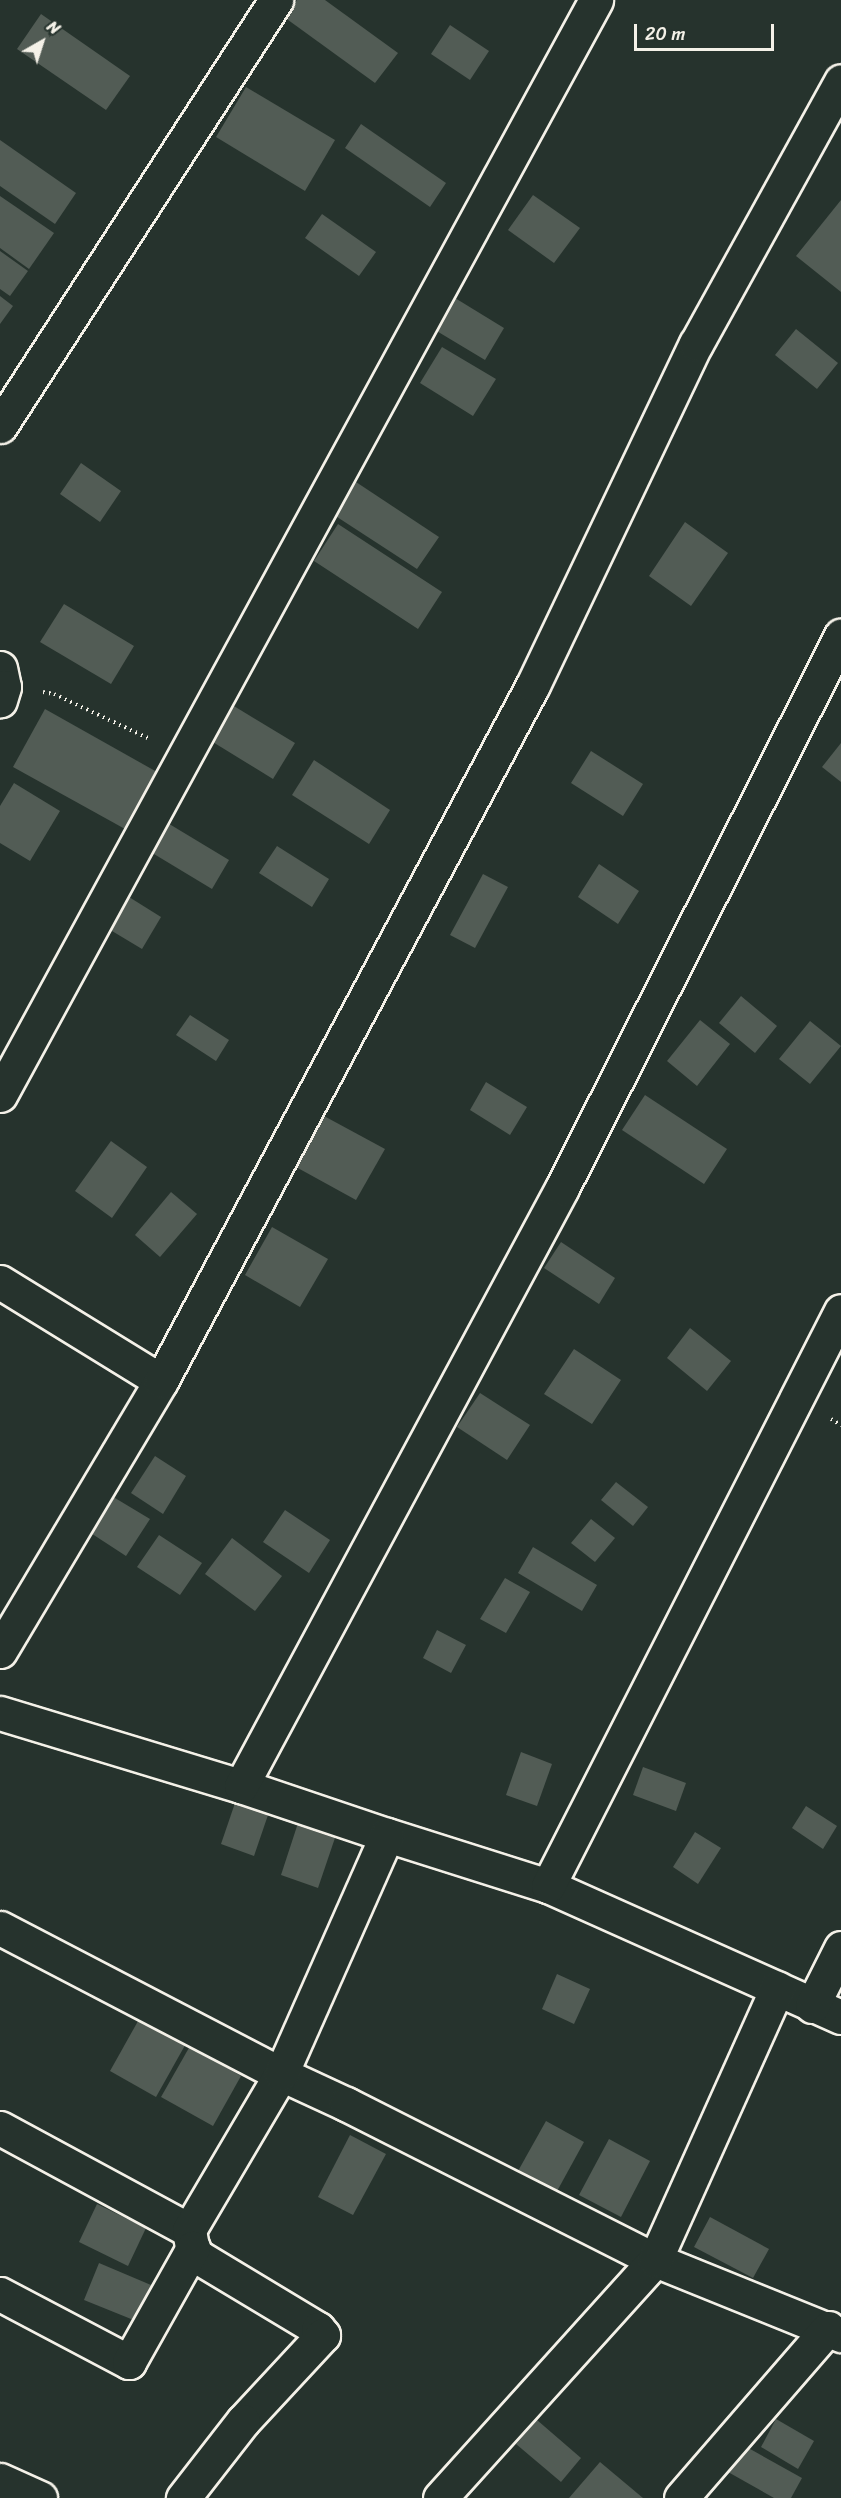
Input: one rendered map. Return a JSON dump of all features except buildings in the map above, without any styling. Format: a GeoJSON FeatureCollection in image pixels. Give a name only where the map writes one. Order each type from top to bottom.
{"type":"FeatureCollection","features":[{"type":"Feature","properties":{"kind":"street"},"geometry":{"type":"LineString","coordinates":[[0,426],[276,0]]}},
{"type":"Feature","properties":{"kind":"street"},"geometry":{"type":"LineString","coordinates":[[0,1095],[596,0]]}},
{"type":"Feature","properties":{"kind":"street"},"geometry":{"type":"LineString","coordinates":[[0,1651],[161,1381],[533,685],[696,344],[841,81]]}},
{"type":"Feature","properties":{"kind":"street"},"geometry":{"type":"LineString","coordinates":[[241,1786],[562,1188],[841,636]]}},
{"type":"Feature","properties":{"kind":"street"},"geometry":{"type":"LineString","coordinates":[[0,1282],[161,1381]]}},
{"type":"Feature","properties":{"kind":"street"},"geometry":{"type":"LineString","coordinates":[[548,1886],[841,1311]]}},
{"type":"Feature","properties":{"kind":"street"},"geometry":{"type":"LineString","coordinates":[[0,1713],[241,1786],[548,1886],[826,2011],[841,1948]]}},
{"type":"Feature","properties":{"kind":"street"},"geometry":{"type":"LineString","coordinates":[[0,2294],[129,2362],[191,2239],[281,2074],[387,1835]]}},
{"type":"Feature","properties":{"kind":"street"},"geometry":{"type":"LineString","coordinates":[[0,1928],[281,2074],[346,2104],[655,2260],[834,2332],[681,2498]]}},
{"type":"Feature","properties":{"kind":"street"},"geometry":{"type":"LineString","coordinates":[[440,2498],[655,2260],[777,1988]]}},
{"type":"Feature","properties":{"kind":"street"},"geometry":{"type":"LineString","coordinates":[[0,2128],[191,2239],[201,2258],[318,2329],[323,2335],[243,2421],[183,2498]]}},
{"type":"Feature","properties":{"kind":"street"},"geometry":{"type":"LineString","coordinates":[[0,2480],[40,2498]]}},
{"type":"Feature","properties":{"kind":"path"},"geometry":{"type":"LineString","coordinates":[[1,685],[54,694],[184,757]]}}]}
